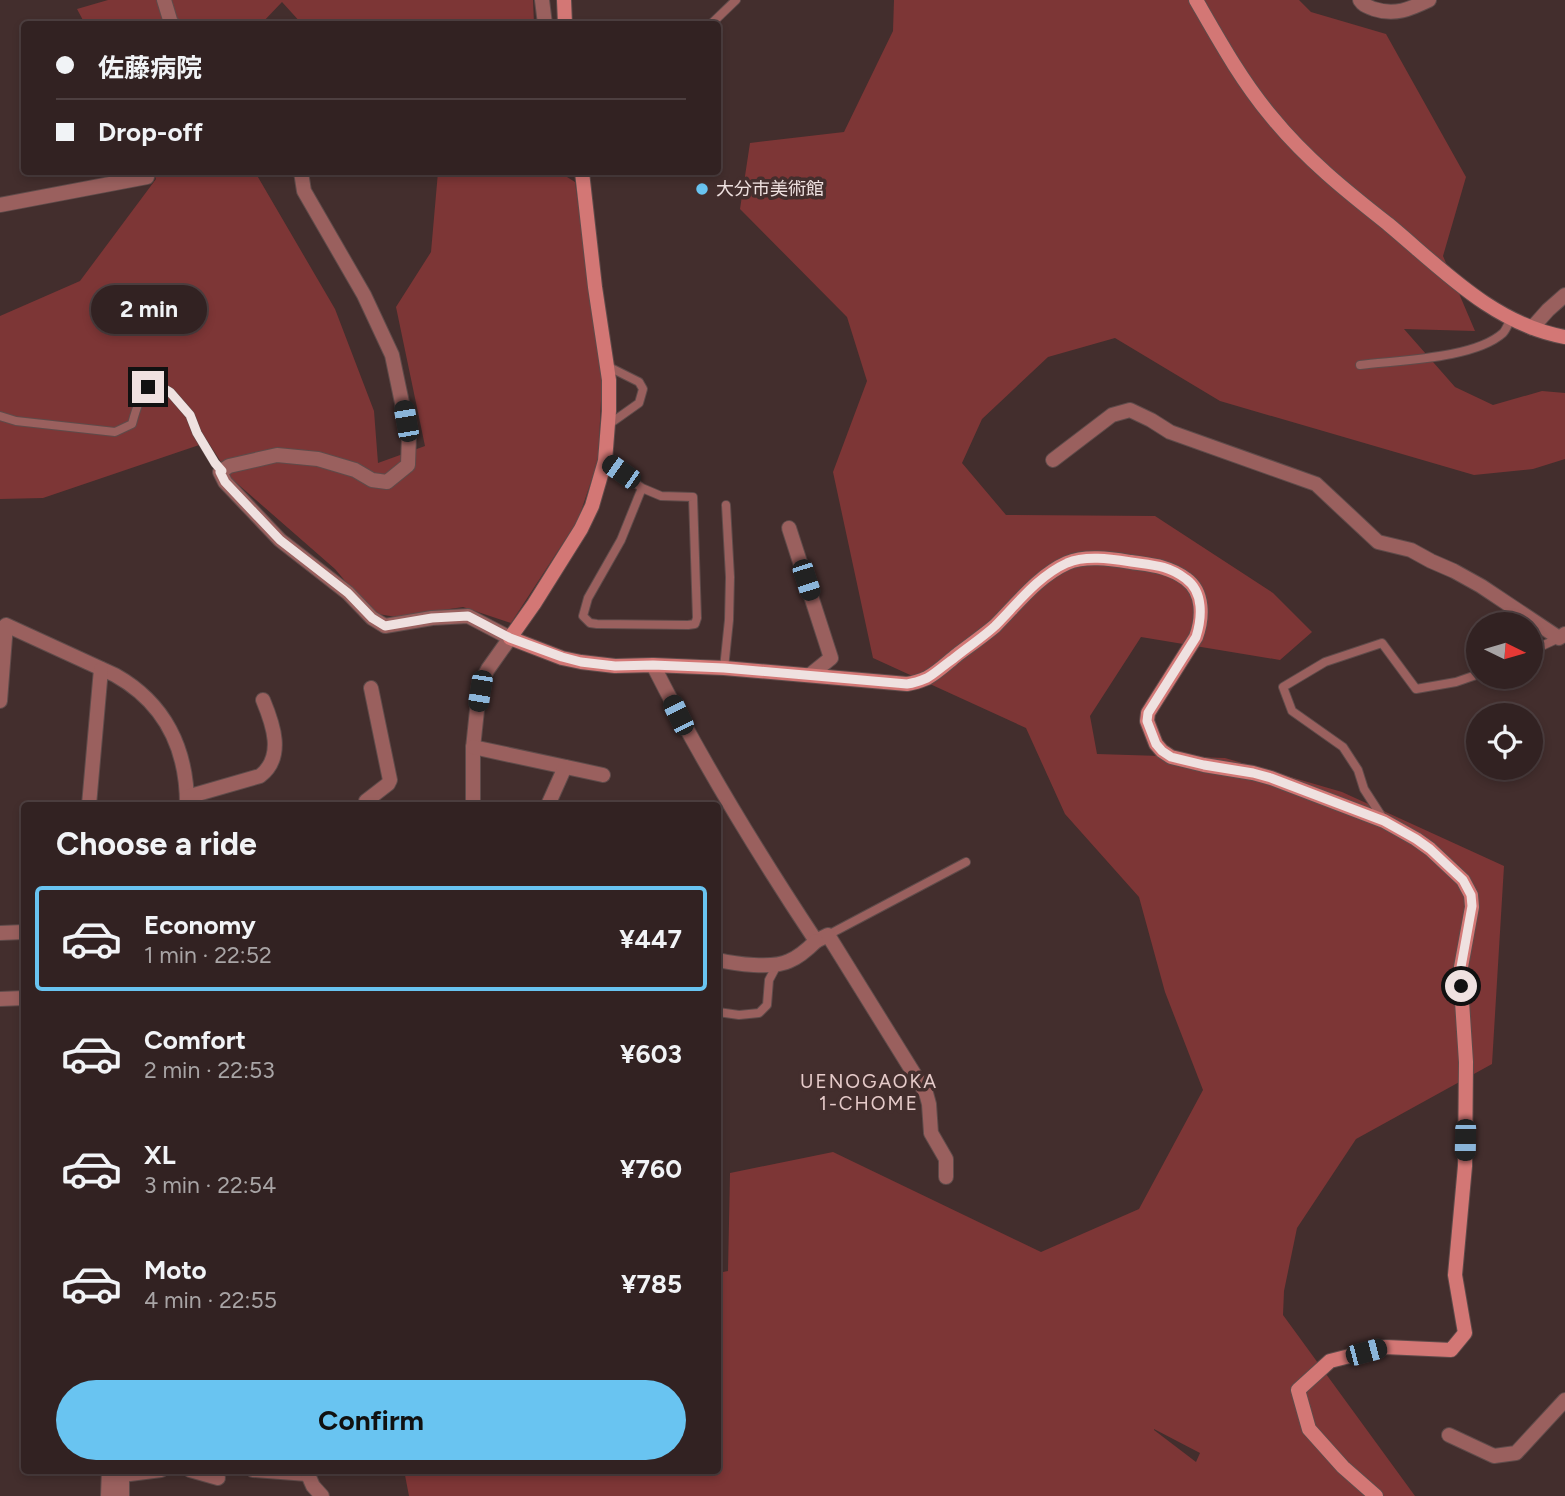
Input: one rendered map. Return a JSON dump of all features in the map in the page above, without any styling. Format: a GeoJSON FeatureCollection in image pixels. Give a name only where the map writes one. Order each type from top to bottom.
{"type":"FeatureCollection","features":[{"type":"Feature","properties":{"kind":"street"},"geometry":{"type":"LineString","coordinates":[[164,0],[170,21]]}},
{"type":"Feature","properties":{"kind":"street"},"geometry":{"type":"LineString","coordinates":[[542,0],[545,21]]}},
{"type":"Feature","properties":{"kind":"street"},"geometry":{"type":"LineString","coordinates":[[564,0],[565,21]]}},
{"type":"Feature","properties":{"kind":"street"},"geometry":{"type":"LineString","coordinates":[[1196,0],[1255,96],[1323,172],[1462,287],[1492,308],[1532,328],[1565,337]]}},
{"type":"Feature","properties":{"kind":"street"},"geometry":{"type":"LineString","coordinates":[[1360,0],[1363,5],[1386,13],[1409,9],[1429,0]]}},
{"type":"Feature","properties":{"kind":"street"},"geometry":{"type":"LineString","coordinates":[[301,175],[304,191],[364,295],[391,355],[409,436],[408,465],[387,482],[372,480],[355,470],[318,459],[277,455],[229,466],[220,472],[225,482],[280,540],[385,626],[432,618],[468,616],[510,638],[581,662],[615,666],[724,668],[907,684],[930,677],[993,627],[1051,572],[1068,563],[1085,559],[1115,560],[1166,567],[1190,582],[1201,608],[1196,637],[1148,713],[1147,721],[1156,744],[1162,751],[1171,757],[1204,765],[1253,773],[1384,821],[1430,849],[1463,880],[1471,895],[1472,906],[1461,967],[1466,1062],[1465,1166],[1455,1275],[1465,1333],[1451,1350],[1385,1347],[1330,1361],[1298,1390],[1309,1429],[1343,1467],[1376,1496]]}},
{"type":"Feature","properties":{"kind":"street"},"geometry":{"type":"LineString","coordinates":[[473,802],[473,747],[482,680],[581,529],[592,506],[605,461],[609,380],[582,175]]}},
{"type":"Feature","properties":{"kind":"street"},"geometry":{"type":"LineString","coordinates":[[0,205],[147,177]]}},
{"type":"Feature","properties":{"kind":"street"},"geometry":{"type":"LineString","coordinates":[[1532,328],[1565,295]]}},
{"type":"Feature","properties":{"kind":"street"},"geometry":{"type":"LineString","coordinates":[[1053,460],[1112,415],[1130,410],[1170,432],[1316,484],[1378,542],[1411,550],[1454,571],[1562,636]]}},
{"type":"Feature","properties":{"kind":"street"},"geometry":{"type":"LineString","coordinates":[[789,528],[831,658],[810,675]]}},
{"type":"Feature","properties":{"kind":"street"},"geometry":{"type":"LineString","coordinates":[[0,701],[6,625],[127,682],[161,713],[178,749],[187,801],[260,776],[267,770],[272,761],[275,735],[263,700]]}},
{"type":"Feature","properties":{"kind":"street"},"geometry":{"type":"LineString","coordinates":[[653,665],[712,775],[778,884],[822,938],[926,1093],[931,1133],[946,1159],[946,1177]]}},
{"type":"Feature","properties":{"kind":"street"},"geometry":{"type":"LineString","coordinates":[[89,802],[101,669]]}},
{"type":"Feature","properties":{"kind":"street"},"geometry":{"type":"LineString","coordinates":[[366,802],[390,780],[371,688]]}},
{"type":"Feature","properties":{"kind":"street"},"geometry":{"type":"LineString","coordinates":[[473,747],[603,775]]}},
{"type":"Feature","properties":{"kind":"street"},"geometry":{"type":"LineString","coordinates":[[549,802],[565,767]]}},
{"type":"Feature","properties":{"kind":"street"},"geometry":{"type":"LineString","coordinates":[[0,933],[21,932]]}},
{"type":"Feature","properties":{"kind":"street"},"geometry":{"type":"LineString","coordinates":[[721,961],[734,964],[777,965],[798,956],[822,938]]}},
{"type":"Feature","properties":{"kind":"street"},"geometry":{"type":"LineString","coordinates":[[0,999],[21,998]]}},
{"type":"Feature","properties":{"kind":"street"},"geometry":{"type":"LineString","coordinates":[[1449,1435],[1494,1456],[1516,1453],[1565,1400]]}},
{"type":"Feature","properties":{"kind":"street"},"geometry":{"type":"LineString","coordinates":[[108,1496],[117,1474]]}},
{"type":"Feature","properties":{"kind":"street"},"geometry":{"type":"LineString","coordinates":[[118,1474],[122,1496]]}},
{"type":"Feature","properties":{"kind":"street"},"geometry":{"type":"LineString","coordinates":[[204,1474],[218,1478]]}},
{"type":"Feature","properties":{"kind":"street"},"geometry":{"type":"LineString","coordinates":[[308,1474],[313,1486],[322,1496]]}},
{"type":"Feature","properties":{"kind":"lane"},"geometry":{"type":"LineString","coordinates":[[714,21],[736,0]]}},
{"type":"Feature","properties":{"kind":"lane"},"geometry":{"type":"LineString","coordinates":[[1360,365],[1457,354],[1477,347],[1504,332],[1511,319]]}},
{"type":"Feature","properties":{"kind":"lane"},"geometry":{"type":"LineString","coordinates":[[607,366],[639,382],[643,389],[639,403],[608,425]]}},
{"type":"Feature","properties":{"kind":"lane"},"geometry":{"type":"LineString","coordinates":[[0,416],[16,421],[115,432],[132,424],[136,409],[148,387],[155,383],[170,392],[190,415],[197,433],[222,471]]}},
{"type":"Feature","properties":{"kind":"lane"},"geometry":{"type":"LineString","coordinates":[[605,461],[642,488],[661,496],[693,498],[695,624],[597,624],[590,623],[583,616],[588,598],[621,540],[642,488]]}},
{"type":"Feature","properties":{"kind":"lane"},"geometry":{"type":"LineString","coordinates":[[724,668],[730,577],[726,505]]}},
{"type":"Feature","properties":{"kind":"lane"},"geometry":{"type":"LineString","coordinates":[[1544,645],[1562,636]]}},
{"type":"Feature","properties":{"kind":"lane"},"geometry":{"type":"LineString","coordinates":[[1384,821],[1364,789],[1359,770],[1343,747],[1292,711],[1283,687],[1325,662],[1382,643],[1416,689],[1466,679]]}},
{"type":"Feature","properties":{"kind":"lane"},"geometry":{"type":"LineString","coordinates":[[822,938],[967,862]]}},
{"type":"Feature","properties":{"kind":"lane"},"geometry":{"type":"LineString","coordinates":[[721,1012],[739,1015],[759,1013],[766,1005],[769,980],[777,965]]}},
{"type":"Feature","properties":{"kind":"shaded area"},"geometry":{"type":"Polygon","coordinates":[[[108,0],[533,0],[534,21],[299,21],[282,2],[264,21],[83,21],[77,9],[108,0]]]}},
{"type":"Feature","properties":{"kind":"shaded area"},"geometry":{"type":"Polygon","coordinates":[[[894,0],[1299,0],[1311,12],[1386,34],[1466,177],[1443,256],[1475,331],[1404,329],[1455,387],[1493,405],[1542,391],[1565,393],[1565,459],[1533,469],[1474,475],[1220,401],[1115,338],[1048,357],[982,419],[962,463],[1006,515],[1155,516],[1273,593],[1312,632],[1280,660],[1141,637],[1090,716],[1097,754],[1225,758],[1342,792],[1504,866],[1492,1064],[1356,1139],[1297,1228],[1284,1291],[1283,1315],[1415,1496],[409,1496],[405,1474],[721,1474],[721,1272],[728,1271],[730,1173],[833,1152],[1041,1252],[1139,1209],[1203,1090],[1165,992],[1139,897],[1065,814],[1026,728],[873,658],[833,472],[867,381],[847,317],[740,209],[750,143],[844,132],[893,31],[894,0]],[[1154,1429],[1154,1430],[1196,1462],[1200,1453],[1154,1429]]]}},
{"type":"Feature","properties":{"kind":"shaded area"},"geometry":{"type":"Polygon","coordinates":[[[154,175],[257,175],[335,309],[374,411],[378,463],[425,446],[396,307],[431,252],[438,175],[564,175],[575,182],[602,381],[598,461],[578,520],[511,623],[463,607],[396,617],[372,613],[335,569],[232,479],[208,442],[43,498],[0,499],[0,316],[80,281],[156,179],[154,175]]]}},
{"type":"Feature","properties":{"kind":"place","name":"大分市美術館"},"geometry":{"type":"Point","coordinates":[702,189]}},
{"type":"Feature","properties":{"kind":"district","name":"UENOGAOKA 1-CHOME"},"geometry":{"type":"Point","coordinates":[869,1092]}},
{"type":"Feature","properties":{"kind":"route"},"geometry":{"type":"LineString","coordinates":[[148,387],[155,383],[170,392],[190,415],[197,433],[222,471],[220,472],[225,482],[280,540],[348,593],[372,618],[385,626],[432,618],[468,616],[510,638],[581,662],[615,666],[724,668],[907,684],[930,677],[993,627],[1051,572],[1068,563],[1085,559],[1115,560],[1166,567],[1190,582],[1201,608],[1196,637],[1148,713],[1147,721],[1156,744],[1171,757],[1253,773],[1320,796],[1384,821],[1430,849],[1463,880],[1471,895],[1472,906],[1461,967],[1461,986]]}}]}
